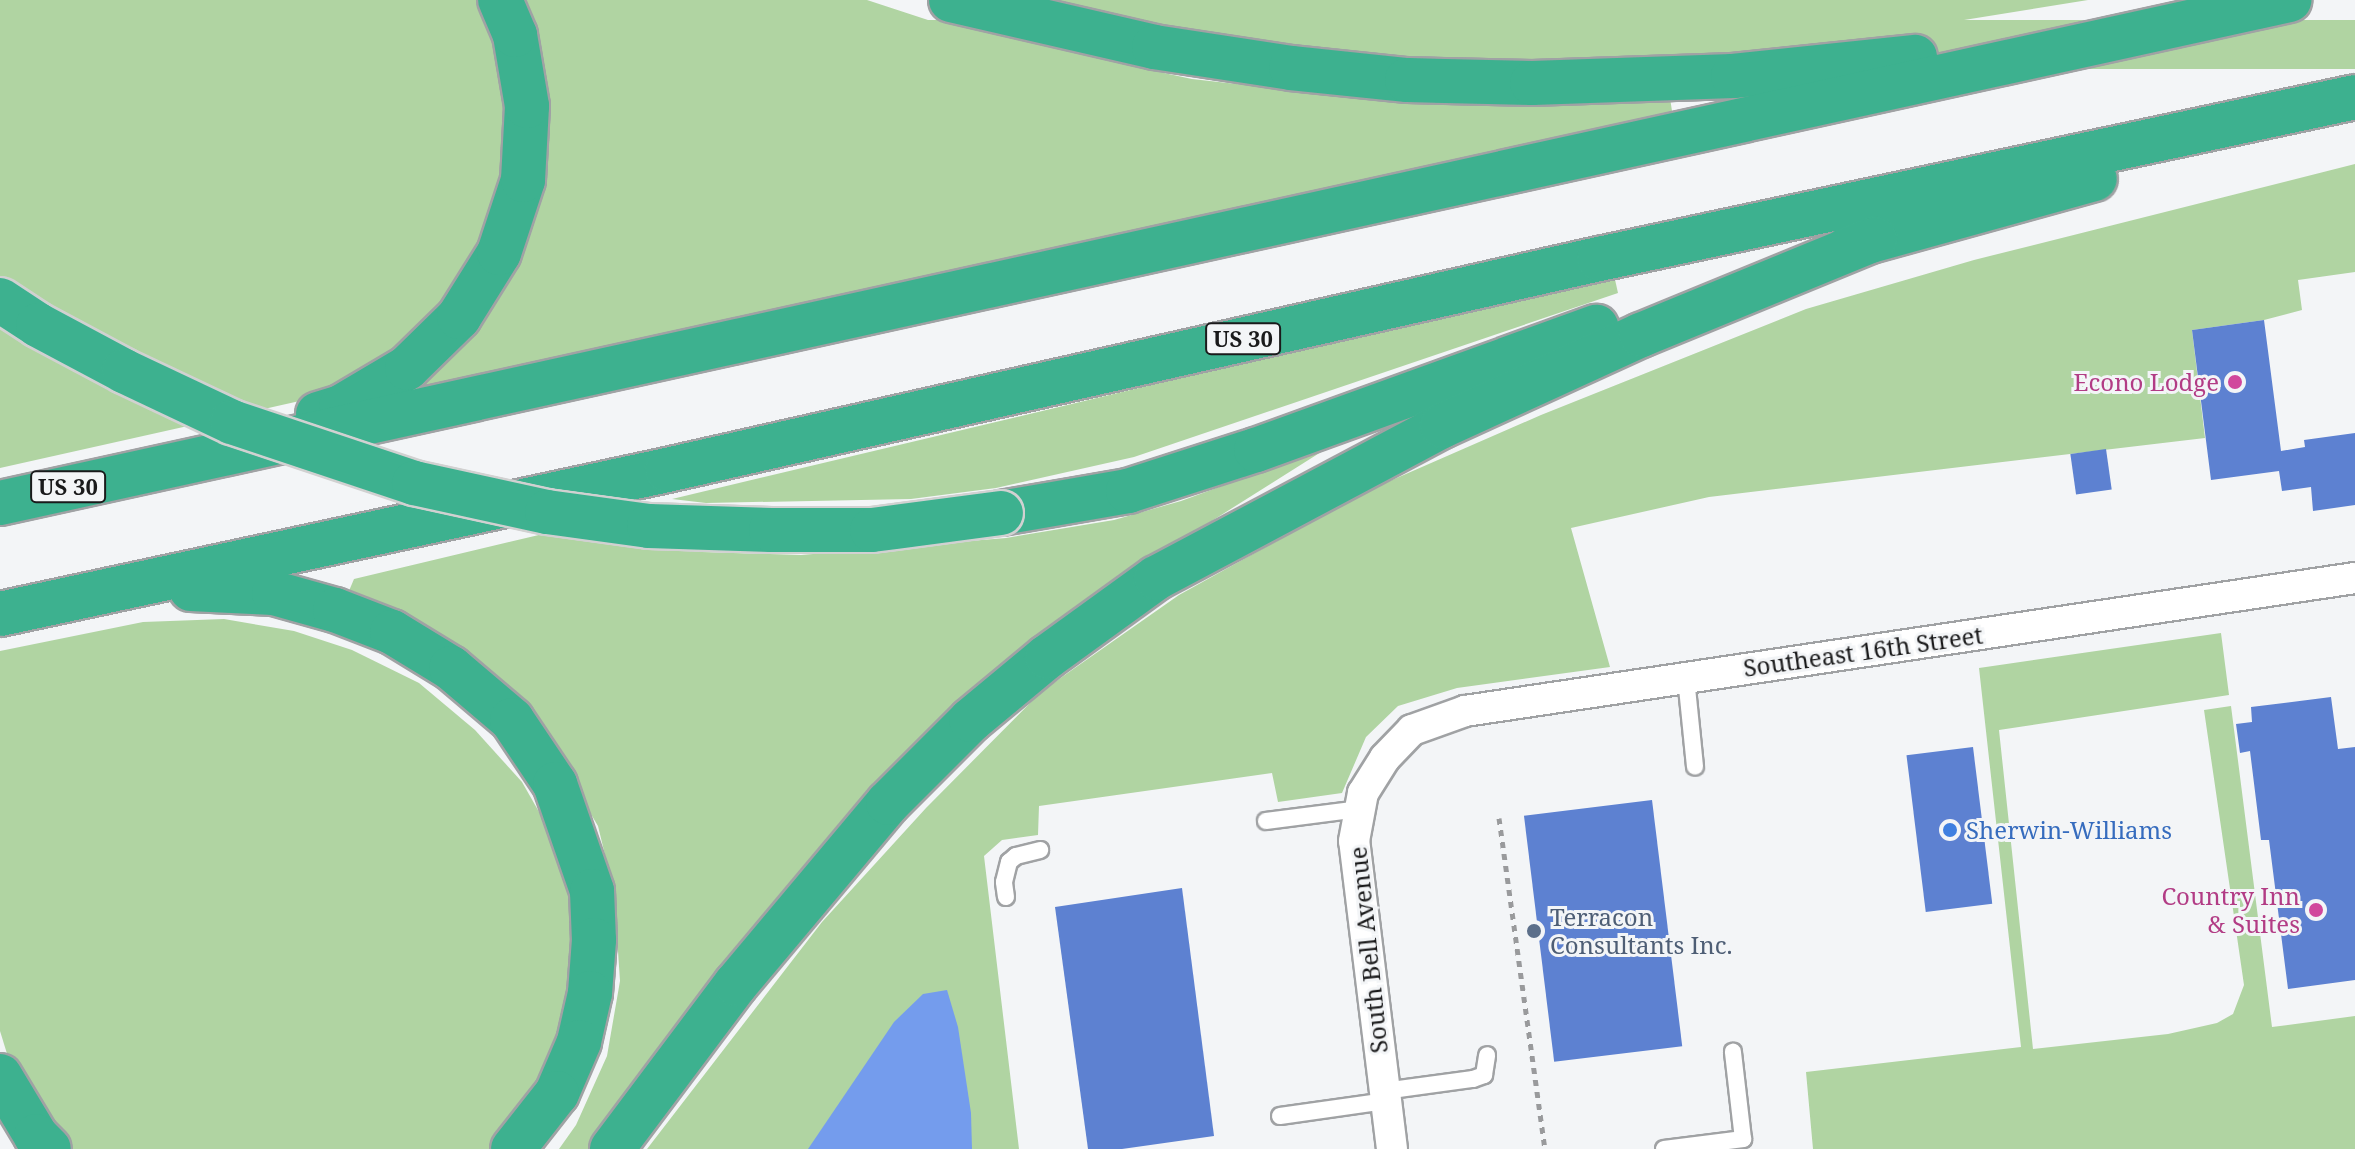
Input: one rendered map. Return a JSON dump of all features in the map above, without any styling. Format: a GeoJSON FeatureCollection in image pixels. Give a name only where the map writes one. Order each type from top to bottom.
{"type":"FeatureCollection","features":[{"type":"Feature","properties":{"kind":"highway"},"geometry":{"type":"LineString","coordinates":[[137,472],[341,407],[407,368],[459,317],[499,253],[523,180],[527,106],[515,35],[500,0]]}},
{"type":"Feature","properties":{"kind":"highway"},"geometry":{"type":"LineString","coordinates":[[951,0],[1154,47],[1291,68],[1407,80],[1532,83],[1733,76],[1911,58],[2240,0]]}},
{"type":"Feature","properties":{"kind":"highway","name":"US 30"},"geometry":{"type":"LineString","coordinates":[[0,503],[2289,0]]}},
{"type":"Feature","properties":{"kind":"highway","name":"US 30"},"geometry":{"type":"LineString","coordinates":[[0,614],[667,470],[1614,255],[2355,97]]}},
{"type":"Feature","properties":{"kind":"highway"},"geometry":{"type":"LineString","coordinates":[[0,300],[38,325],[124,371],[232,422],[414,483],[532,509],[649,526],[872,530],[1001,513],[1143,486],[1256,450],[1634,314],[1875,239],[2355,107]]}},
{"type":"Feature","properties":{"kind":"highway"},"geometry":{"type":"LineString","coordinates":[[612,1149],[736,984],[888,803],[971,720],[1059,648],[1156,578],[1442,426],[1641,335],[1875,239]]}},
{"type":"Feature","properties":{"kind":"highway"},"geometry":{"type":"LineString","coordinates":[[132,586],[274,593],[335,610],[392,632],[451,668],[512,720],[555,784],[592,891],[594,940],[590,993],[579,1042],[557,1093],[513,1149]]}},
{"type":"Feature","properties":{"kind":"highway"},"geometry":{"type":"LineString","coordinates":[[0,1076],[36,1136],[49,1149]]}},
{"type":"Feature","properties":{"kind":"street","name":"Southeast 16th Street"},"geometry":{"type":"LineString","coordinates":[[1385,758],[1412,730],[1465,711],[2355,578]]}},
{"type":"Feature","properties":{"kind":"street","name":"South Bell Avenue"},"geometry":{"type":"LineString","coordinates":[[1385,758],[1363,793],[1354,841],[1357,889],[1392,1149]]}},
{"type":"Feature","properties":{"kind":"lane"},"geometry":{"type":"LineString","coordinates":[[1686,678],[1695,767]]}},
{"type":"Feature","properties":{"kind":"lane"},"geometry":{"type":"LineString","coordinates":[[1266,821],[1360,809]]}},
{"type":"Feature","properties":{"kind":"lane"},"geometry":{"type":"LineString","coordinates":[[1006,897],[1004,882],[1009,862],[1016,856],[1040,850]]}},
{"type":"Feature","properties":{"kind":"lane"},"geometry":{"type":"LineString","coordinates":[[1664,1149],[1743,1139],[1733,1052]]}},
{"type":"Feature","properties":{"kind":"lane"},"geometry":{"type":"LineString","coordinates":[[1280,1116],[1473,1079],[1484,1075],[1487,1055]]}},
{"type":"Feature","properties":{"kind":"path"},"geometry":{"type":"LineString","coordinates":[[1499,818],[1545,1149]]}},
{"type":"Feature","properties":{"kind":"green space"},"geometry":{"type":"Polygon","coordinates":[[[0,0],[480,0],[503,65],[507,149],[491,215],[463,276],[423,325],[373,367],[304,400],[0,468],[0,0]]]}},
{"type":"Feature","properties":{"kind":"green space"},"geometry":{"type":"Polygon","coordinates":[[[524,0],[867,0],[928,20],[1192,79],[1282,89],[1670,98],[1672,111],[419,389],[415,385],[548,119],[543,69],[524,0]]]}},
{"type":"Feature","properties":{"kind":"green space"},"geometry":{"type":"Polygon","coordinates":[[[1030,0],[2088,0],[1821,43],[1671,57],[1523,58],[1360,53],[1245,40],[1030,0]]]}},
{"type":"Feature","properties":{"kind":"green space"},"geometry":{"type":"Polygon","coordinates":[[[0,20],[2355,20],[2355,69],[0,69],[0,20]]]}},
{"type":"Feature","properties":{"kind":"green space"},"geometry":{"type":"Polygon","coordinates":[[[2355,164],[2355,272],[2298,280],[2302,310],[2264,320],[2192,330],[2205,438],[1709,497],[1571,528],[1610,667],[1457,688],[1398,706],[1366,737],[1342,793],[1278,802],[1272,773],[1039,806],[1038,835],[1002,840],[984,856],[1019,1149],[647,1149],[822,922],[926,808],[1042,691],[1179,595],[1367,491],[1541,415],[1806,309],[1974,260],[2355,164]]]}},
{"type":"Feature","properties":{"kind":"green space"},"geometry":{"type":"Polygon","coordinates":[[[1614,275],[1618,293],[1134,457],[996,488],[911,499],[706,503],[672,499],[1614,275]]]}},
{"type":"Feature","properties":{"kind":"green space"},"geometry":{"type":"Polygon","coordinates":[[[1329,447],[1115,582],[594,1149],[559,1149],[576,1125],[607,1056],[620,981],[614,892],[598,826],[561,764],[346,598],[354,579],[543,534],[702,552],[801,555],[1006,538],[1114,520],[1181,501],[1329,447]]]}},
{"type":"Feature","properties":{"kind":"green space"},"geometry":{"type":"Polygon","coordinates":[[[224,619],[294,631],[352,650],[419,683],[475,730],[522,782],[559,847],[577,904],[569,1035],[510,1149],[64,1149],[13,1073],[0,1031],[0,651],[143,622],[224,619]]]}},
{"type":"Feature","properties":{"kind":"green space"},"geometry":{"type":"Polygon","coordinates":[[[2221,633],[2229,695],[1999,730],[2033,1049],[2168,1034],[2217,1023],[2233,1014],[2244,985],[2204,710],[2231,706],[2272,1027],[2355,1016],[2355,1149],[1813,1149],[1806,1072],[2021,1047],[1979,668],[2221,633]]]}},
{"type":"Feature","properties":{"kind":"water"},"geometry":{"type":"Polygon","coordinates":[[[947,990],[958,1027],[971,1113],[972,1149],[808,1149],[894,1022],[923,994],[947,990]]]}},
{"type":"Feature","properties":{"kind":"building","name":"Econo Lodge"},"geometry":{"type":"Polygon","coordinates":[[[2264,320],[2281,451],[2305,447],[2304,440],[2355,433],[2355,505],[2313,511],[2311,487],[2282,491],[2279,471],[2211,480],[2192,330],[2264,320]]]}},
{"type":"Feature","properties":{"kind":"building"},"geometry":{"type":"Polygon","coordinates":[[[2106,449],[2112,490],[2076,495],[2070,454],[2106,449]]]}},
{"type":"Feature","properties":{"kind":"building","name":"Country Inn & Suites"},"geometry":{"type":"Polygon","coordinates":[[[2331,697],[2338,749],[2355,747],[2355,980],[2288,989],[2269,840],[2261,840],[2250,751],[2240,753],[2236,724],[2252,722],[2251,707],[2331,697]]]}},
{"type":"Feature","properties":{"kind":"building","name":"Sherwin-Williams"},"geometry":{"type":"Polygon","coordinates":[[[1973,747],[1992,904],[1926,912],[1906,755],[1973,747]]]}},
{"type":"Feature","properties":{"kind":"building"},"geometry":{"type":"Polygon","coordinates":[[[1652,800],[1682,1046],[1554,1062],[1524,816],[1652,800]]]}},
{"type":"Feature","properties":{"kind":"building"},"geometry":{"type":"Polygon","coordinates":[[[1182,888],[1214,1136],[1122,1149],[1088,1149],[1055,907],[1182,888]]]}},
{"type":"Feature","properties":{"kind":"place","name":"Econo Lodge"},"geometry":{"type":"Point","coordinates":[2235,382]}},
{"type":"Feature","properties":{"kind":"place","name":"Sherwin-Williams"},"geometry":{"type":"Point","coordinates":[1950,830]}},
{"type":"Feature","properties":{"kind":"place","name":"Country Inn & Suites"},"geometry":{"type":"Point","coordinates":[2316,910]}},
{"type":"Feature","properties":{"kind":"place","name":"Terracon Consultants Inc."},"geometry":{"type":"Point","coordinates":[1534,931]}}]}
